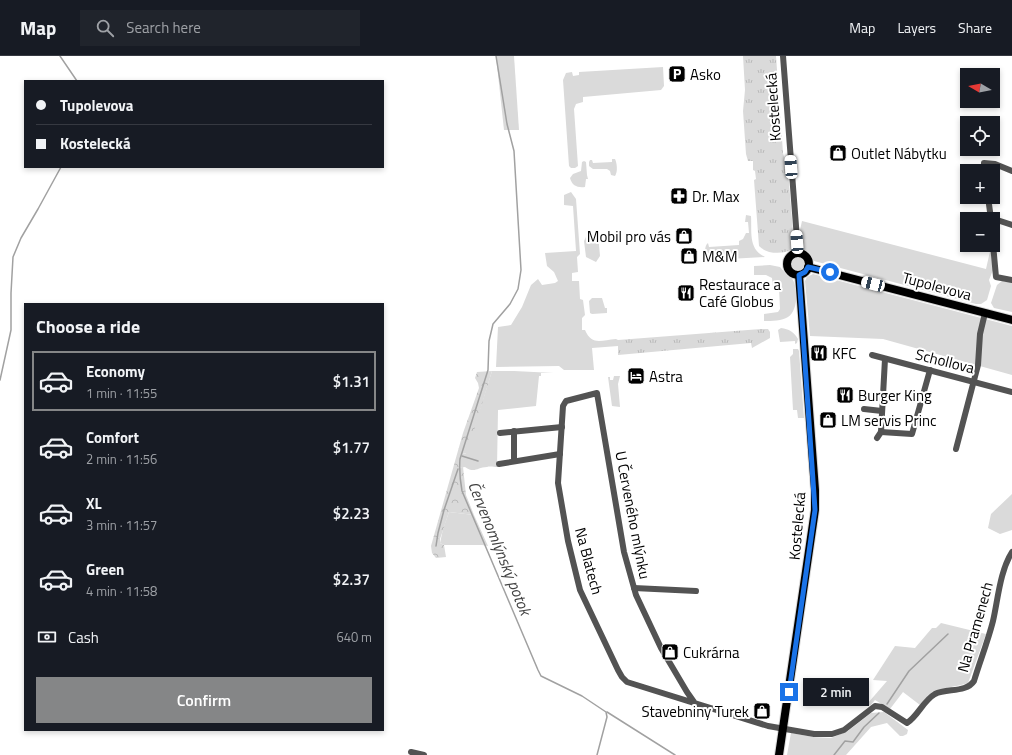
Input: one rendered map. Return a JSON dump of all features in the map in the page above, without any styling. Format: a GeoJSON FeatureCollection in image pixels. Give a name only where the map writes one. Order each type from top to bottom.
{"type":"FeatureCollection","features":[{"type":"Feature","properties":{"kind":"main road"},"geometry":{"type":"LineString","coordinates":[[798,252],[802,253],[808,258],[808,267],[805,272],[795,275],[787,268],[786,263],[789,256],[798,252]]}},
{"type":"Feature","properties":{"kind":"main road","name":"Tupolevova"},"geometry":{"type":"LineString","coordinates":[[808,267],[1012,320]]}},
{"type":"Feature","properties":{"kind":"main road","name":"Kostelecká"},"geometry":{"type":"LineString","coordinates":[[779,755],[815,510],[799,275]]}},
{"type":"Feature","properties":{"kind":"street","name":"Kostelecká"},"geometry":{"type":"LineString","coordinates":[[783,56],[798,252]]}},
{"type":"Feature","properties":{"kind":"street"},"geometry":{"type":"LineString","coordinates":[[984,164],[995,164]]}},
{"type":"Feature","properties":{"kind":"street"},"geometry":{"type":"LineString","coordinates":[[1000,166],[1012,171]]}},
{"type":"Feature","properties":{"kind":"street"},"geometry":{"type":"LineString","coordinates":[[1000,221],[1012,225]]}},
{"type":"Feature","properties":{"kind":"street"},"geometry":{"type":"LineString","coordinates":[[994,252],[996,277],[1012,280]]}},
{"type":"Feature","properties":{"kind":"street"},"geometry":{"type":"LineString","coordinates":[[956,449],[978,365],[980,334],[985,313]]}},
{"type":"Feature","properties":{"kind":"street","name":"Schollova"},"geometry":{"type":"LineString","coordinates":[[872,355],[1012,392]]}},
{"type":"Feature","properties":{"kind":"street"},"geometry":{"type":"LineString","coordinates":[[877,438],[881,432],[885,359]]}},
{"type":"Feature","properties":{"kind":"street"},"geometry":{"type":"LineString","coordinates":[[881,432],[912,434],[930,370]]}},
{"type":"Feature","properties":{"kind":"street","name":"Na Blatech"},"geometry":{"type":"LineString","coordinates":[[597,393],[566,402],[564,404],[562,427],[558,483],[568,542],[580,590],[618,670],[627,682],[694,702]]}},
{"type":"Feature","properties":{"kind":"street","name":"U Červeného mlýnku"},"geometry":{"type":"LineString","coordinates":[[597,393],[624,552],[634,588],[645,616],[661,648],[694,702]]}},
{"type":"Feature","properties":{"kind":"street"},"geometry":{"type":"LineString","coordinates":[[864,409],[882,411]]}},
{"type":"Feature","properties":{"kind":"street"},"geometry":{"type":"LineString","coordinates":[[500,433],[562,427]]}},
{"type":"Feature","properties":{"kind":"street"},"geometry":{"type":"LineString","coordinates":[[514,431],[514,461]]}},
{"type":"Feature","properties":{"kind":"street"},"geometry":{"type":"LineString","coordinates":[[499,464],[560,454]]}},
{"type":"Feature","properties":{"kind":"street","name":"Na Pramenech"},"geometry":{"type":"LineString","coordinates":[[784,729],[814,734],[832,734],[844,730],[875,706],[885,708],[907,724],[929,698],[935,694],[963,688],[972,684],[992,624],[1004,570],[1012,552]]}},
{"type":"Feature","properties":{"kind":"street"},"geometry":{"type":"LineString","coordinates":[[634,588],[696,591]]}},
{"type":"Feature","properties":{"kind":"street"},"geometry":{"type":"LineString","coordinates":[[694,702],[768,726],[784,729]]}},
{"type":"Feature","properties":{"kind":"street"},"geometry":{"type":"LineString","coordinates":[[411,752],[424,755]]}},
{"type":"Feature","properties":{"kind":"green space"},"geometry":{"type":"Polygon","coordinates":[[[496,56],[514,56],[519,130],[504,130],[496,56]]]}},
{"type":"Feature","properties":{"kind":"green space"},"geometry":{"type":"Polygon","coordinates":[[[743,56],[776,56],[783,153],[788,171],[794,243],[792,249],[779,253],[766,251],[759,246],[754,180],[756,179],[755,171],[753,170],[753,161],[748,161],[746,154],[743,111],[745,90],[743,56]]]}},
{"type":"Feature","properties":{"kind":"green space"},"geometry":{"type":"Polygon","coordinates":[[[663,67],[664,86],[661,90],[583,97],[583,102],[576,104],[574,109],[578,166],[571,168],[569,166],[563,80],[566,73],[572,72],[573,76],[579,75],[579,72],[663,67]]]}},
{"type":"Feature","properties":{"kind":"green space"},"geometry":{"type":"Polygon","coordinates":[[[612,159],[615,159],[616,163],[617,170],[615,176],[611,175],[610,171],[607,169],[593,169],[589,166],[590,160],[592,160],[593,163],[612,162],[612,159]]]}},
{"type":"Feature","properties":{"kind":"green space"},"geometry":{"type":"Polygon","coordinates":[[[582,162],[586,162],[588,179],[586,179],[585,187],[578,187],[572,183],[570,178],[573,174],[581,171],[582,162]]]}},
{"type":"Feature","properties":{"kind":"green space"},"geometry":{"type":"Polygon","coordinates":[[[571,192],[576,199],[580,254],[577,257],[578,272],[572,273],[572,281],[579,281],[580,299],[583,300],[585,315],[582,318],[582,330],[585,330],[594,340],[601,341],[616,339],[618,340],[618,346],[592,348],[594,370],[564,370],[559,366],[496,367],[498,327],[511,325],[522,307],[531,285],[538,279],[542,285],[555,283],[558,281],[554,272],[547,266],[545,253],[576,251],[573,206],[564,205],[564,195],[571,192]]]}},
{"type":"Feature","properties":{"kind":"green space"},"geometry":{"type":"Polygon","coordinates":[[[746,215],[751,216],[751,234],[753,245],[760,254],[765,257],[709,259],[705,250],[708,243],[709,247],[739,245],[739,241],[743,239],[746,233],[749,233],[748,222],[745,222],[746,215]]]}},
{"type":"Feature","properties":{"kind":"green space"},"geometry":{"type":"Polygon","coordinates":[[[802,221],[986,269],[990,252],[991,252],[993,270],[989,280],[991,286],[987,300],[981,304],[976,304],[814,261],[808,253],[802,249],[800,244],[800,230],[802,221]]]}},
{"type":"Feature","properties":{"kind":"green space"},"geometry":{"type":"Polygon","coordinates":[[[598,234],[600,256],[596,262],[586,257],[584,241],[587,235],[598,234]]]}},
{"type":"Feature","properties":{"kind":"green space"},"geometry":{"type":"Polygon","coordinates":[[[798,256],[804,258],[806,264],[804,270],[798,272],[792,270],[790,264],[792,258],[798,256]]]}},
{"type":"Feature","properties":{"kind":"green space"},"geometry":{"type":"Polygon","coordinates":[[[770,265],[780,267],[792,279],[796,290],[796,303],[792,314],[788,317],[774,321],[764,321],[764,314],[778,312],[780,309],[779,288],[773,288],[772,278],[766,275],[754,275],[754,266],[770,265]]]}},
{"type":"Feature","properties":{"kind":"green space"},"geometry":{"type":"Polygon","coordinates":[[[813,274],[1012,326],[1012,375],[883,339],[810,336],[805,281],[807,277],[813,274]]]}},
{"type":"Feature","properties":{"kind":"green space"},"geometry":{"type":"Polygon","coordinates":[[[1002,281],[1012,282],[1012,312],[994,308],[991,303],[997,285],[1002,281]]]}},
{"type":"Feature","properties":{"kind":"green space"},"geometry":{"type":"Polygon","coordinates":[[[592,298],[602,298],[605,308],[607,308],[607,313],[590,313],[589,301],[592,298]]]}},
{"type":"Feature","properties":{"kind":"green space"},"geometry":{"type":"Polygon","coordinates":[[[781,328],[789,330],[795,334],[798,339],[797,343],[795,344],[795,341],[780,342],[778,330],[781,328]]]}},
{"type":"Feature","properties":{"kind":"green space"},"geometry":{"type":"Polygon","coordinates":[[[768,329],[770,332],[770,338],[752,348],[751,343],[618,355],[618,340],[768,329]]]}},
{"type":"Feature","properties":{"kind":"green space"},"geometry":{"type":"Polygon","coordinates":[[[793,349],[798,349],[799,351],[804,418],[798,418],[797,410],[793,410],[790,357],[793,354],[793,349]]]}},
{"type":"Feature","properties":{"kind":"green space"},"geometry":{"type":"Polygon","coordinates":[[[492,371],[554,373],[541,373],[541,376],[539,376],[536,406],[498,410],[497,467],[484,467],[474,470],[465,467],[459,468],[462,453],[466,454],[492,371]]]}},
{"type":"Feature","properties":{"kind":"green space"},"geometry":{"type":"Polygon","coordinates":[[[492,371],[467,454],[462,453],[459,468],[463,467],[466,495],[474,515],[449,512],[440,539],[440,543],[444,545],[446,557],[436,558],[432,553],[431,546],[463,433],[479,388],[475,378],[477,372],[492,371]]]}},
{"type":"Feature","properties":{"kind":"green space"},"geometry":{"type":"Polygon","coordinates":[[[614,376],[620,376],[618,384],[620,407],[612,406],[608,377],[610,377],[610,380],[613,380],[614,376]]]}},
{"type":"Feature","properties":{"kind":"green space"},"geometry":{"type":"Polygon","coordinates":[[[1012,494],[1012,530],[1000,534],[988,528],[991,514],[1012,494]]]}},
{"type":"Feature","properties":{"kind":"green space"},"geometry":{"type":"Polygon","coordinates":[[[449,512],[474,515],[488,546],[444,545],[440,543],[449,512]]]}},
{"type":"Feature","properties":{"kind":"green space"},"geometry":{"type":"Polygon","coordinates":[[[941,623],[986,634],[968,683],[937,691],[931,694],[920,705],[903,692],[890,709],[875,700],[870,706],[868,703],[887,681],[873,680],[895,646],[915,648],[932,628],[936,628],[941,623]]]}},
{"type":"Feature","properties":{"kind":"green space"},"geometry":{"type":"Polygon","coordinates":[[[884,712],[908,730],[907,734],[900,736],[887,723],[871,727],[846,755],[787,755],[791,733],[813,737],[831,738],[848,731],[871,713],[884,712]]]}},
{"type":"Feature","properties":{"kind":"waterway"},"geometry":{"type":"LineString","coordinates":[[60,56],[76,80]]}},
{"type":"Feature","properties":{"kind":"waterway","name":"Červenomlýnský potok"},"geometry":{"type":"LineString","coordinates":[[496,56],[507,124],[514,151],[521,270],[518,289],[510,304],[493,324],[489,341],[488,370],[460,459],[462,491],[541,676],[582,696],[606,712],[607,717],[597,755]]}},
{"type":"Feature","properties":{"kind":"waterway"},"geometry":{"type":"LineString","coordinates":[[0,380],[11,330],[13,257],[21,238],[60,168]]}},
{"type":"Feature","properties":{"kind":"waterway"},"geometry":{"type":"LineString","coordinates":[[462,456],[478,461]]}},
{"type":"Feature","properties":{"kind":"waterway"},"geometry":{"type":"LineString","coordinates":[[436,546],[444,510],[458,469]]}},
{"type":"Feature","properties":{"kind":"waterway"},"geometry":{"type":"LineString","coordinates":[[887,704],[909,671],[948,634]]}},
{"type":"Feature","properties":{"kind":"waterway"},"geometry":{"type":"LineString","coordinates":[[607,712],[675,755]]}},
{"type":"Feature","properties":{"kind":"waterway"},"geometry":{"type":"LineString","coordinates":[[834,755],[845,741],[853,742],[864,727],[879,713]]}},
{"type":"Feature","properties":{"kind":"place","name":"Asko"},"geometry":{"type":"Point","coordinates":[677,74]}},
{"type":"Feature","properties":{"kind":"place","name":"Outlet Nábytku"},"geometry":{"type":"Point","coordinates":[838,153]}},
{"type":"Feature","properties":{"kind":"place","name":"Dr. Max"},"geometry":{"type":"Point","coordinates":[679,196]}},
{"type":"Feature","properties":{"kind":"place","name":"Mobil pro vás"},"geometry":{"type":"Point","coordinates":[684,236]}},
{"type":"Feature","properties":{"kind":"place","name":"M&M"},"geometry":{"type":"Point","coordinates":[689,256]}},
{"type":"Feature","properties":{"kind":"place","name":"Restaurace a Café Globus"},"geometry":{"type":"Point","coordinates":[686,293]}},
{"type":"Feature","properties":{"kind":"place","name":"KFC"},"geometry":{"type":"Point","coordinates":[819,353]}},
{"type":"Feature","properties":{"kind":"place","name":"Astra"},"geometry":{"type":"Point","coordinates":[636,376]}},
{"type":"Feature","properties":{"kind":"place","name":"Burger King"},"geometry":{"type":"Point","coordinates":[845,395]}},
{"type":"Feature","properties":{"kind":"place","name":"LM servis Princ"},"geometry":{"type":"Point","coordinates":[828,420]}},
{"type":"Feature","properties":{"kind":"place","name":"Cukrárna"},"geometry":{"type":"Point","coordinates":[670,652]}},
{"type":"Feature","properties":{"kind":"place","name":"Stavebniny Turek"},"geometry":{"type":"Point","coordinates":[762,711]}},
{"type":"Feature","properties":{"kind":"route"},"geometry":{"type":"LineString","coordinates":[[789,692],[815,510],[815,490],[799,275],[805,272],[808,267],[830,272]]}}]}
